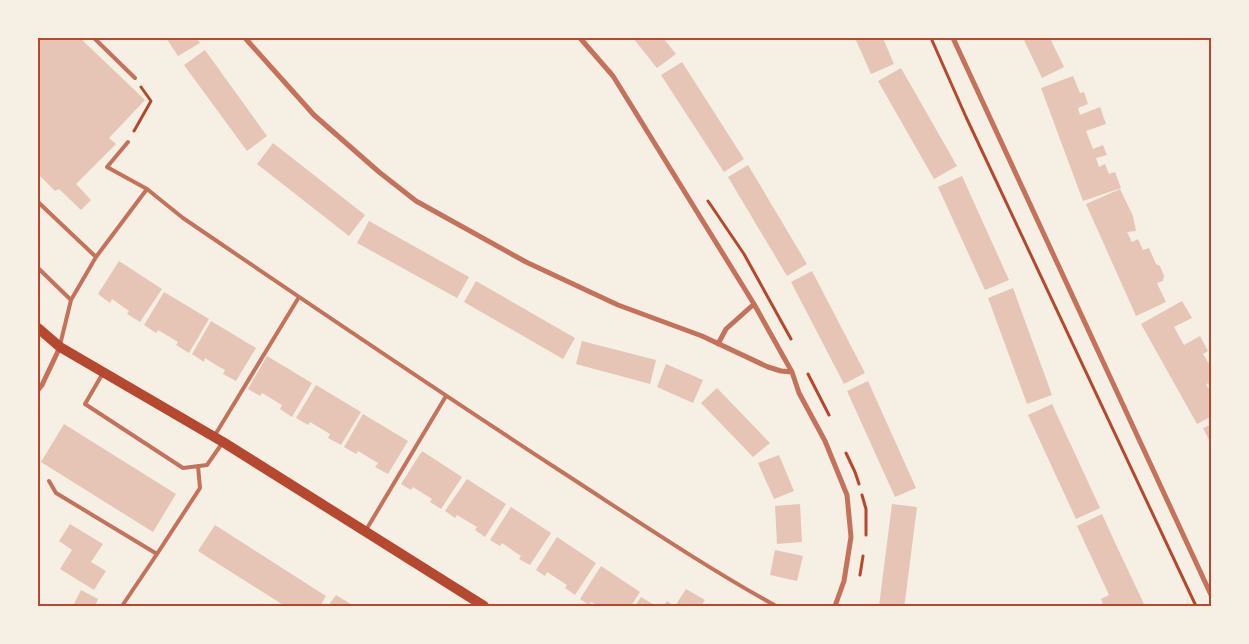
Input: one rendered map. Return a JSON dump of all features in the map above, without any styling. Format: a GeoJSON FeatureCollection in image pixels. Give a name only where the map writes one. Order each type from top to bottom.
{"type":"FeatureCollection","features":[{"type":"Feature","properties":{"kind":"main road"},"geometry":{"type":"LineString","coordinates":[[38,328],[60,347],[223,442],[484,606]]}},
{"type":"Feature","properties":{"kind":"street"},"geometry":{"type":"LineString","coordinates":[[245,38],[314,115],[416,201],[526,262],[618,305],[702,336],[768,367],[792,372]]}},
{"type":"Feature","properties":{"kind":"street"},"geometry":{"type":"LineString","coordinates":[[580,38],[613,76],[754,304],[792,372],[799,392],[825,441],[847,495],[851,537],[844,580],[835,606]]}},
{"type":"Feature","properties":{"kind":"street"},"geometry":{"type":"LineString","coordinates":[[953,38],[1212,596]]}},
{"type":"Feature","properties":{"kind":"street"},"geometry":{"type":"LineString","coordinates":[[718,344],[726,329],[754,304]]}},
{"type":"Feature","properties":{"kind":"street"},"geometry":{"type":"LineString","coordinates":[[38,390],[60,347]]}},
{"type":"Feature","properties":{"kind":"lane"},"geometry":{"type":"LineString","coordinates":[[94,38],[135,78]]}},
{"type":"Feature","properties":{"kind":"lane"},"geometry":{"type":"LineString","coordinates":[[128,142],[107,167],[147,188],[183,218],[299,297],[678,549],[722,577],[776,606]]}},
{"type":"Feature","properties":{"kind":"lane"},"geometry":{"type":"LineString","coordinates":[[60,347],[70,300],[96,257],[147,188]]}},
{"type":"Feature","properties":{"kind":"lane"},"geometry":{"type":"LineString","coordinates":[[38,202],[96,257]]}},
{"type":"Feature","properties":{"kind":"lane"},"geometry":{"type":"LineString","coordinates":[[38,268],[70,300]]}},
{"type":"Feature","properties":{"kind":"lane"},"geometry":{"type":"LineString","coordinates":[[213,437],[299,297]]}},
{"type":"Feature","properties":{"kind":"lane"},"geometry":{"type":"LineString","coordinates":[[103,373],[85,404],[183,468],[207,465],[223,442]]}},
{"type":"Feature","properties":{"kind":"lane"},"geometry":{"type":"LineString","coordinates":[[365,532],[446,396]]}},
{"type":"Feature","properties":{"kind":"lane"},"geometry":{"type":"LineString","coordinates":[[122,606],[200,488],[198,466]]}},
{"type":"Feature","properties":{"kind":"lane"},"geometry":{"type":"LineString","coordinates":[[49,481],[56,493],[157,554]]}},
{"type":"Feature","properties":{"kind":"path"},"geometry":{"type":"LineString","coordinates":[[931,38],[970,126],[1196,606]]}},
{"type":"Feature","properties":{"kind":"path"},"geometry":{"type":"LineString","coordinates":[[128,142],[150,101],[135,78]]}},
{"type":"Feature","properties":{"kind":"building"},"geometry":{"type":"Polygon","coordinates":[[[38,38],[80,38],[145,100],[109,138],[116,144],[76,184],[91,200],[81,210],[59,189],[55,191],[38,174],[38,38]]]}},
{"type":"Feature","properties":{"kind":"building"},"geometry":{"type":"Polygon","coordinates":[[[166,38],[196,38],[200,43],[178,56],[166,38]]]}},
{"type":"Feature","properties":{"kind":"building"},"geometry":{"type":"Polygon","coordinates":[[[633,38],[663,38],[676,54],[657,68],[633,38]]]}},
{"type":"Feature","properties":{"kind":"building"},"geometry":{"type":"Polygon","coordinates":[[[855,38],[883,38],[894,64],[871,74],[855,38]]]}},
{"type":"Feature","properties":{"kind":"building"},"geometry":{"type":"Polygon","coordinates":[[[1023,38],[1050,38],[1064,67],[1042,78],[1023,38]]]}},
{"type":"Feature","properties":{"kind":"building"},"geometry":{"type":"Polygon","coordinates":[[[205,50],[267,136],[247,151],[184,65],[205,50]]]}},
{"type":"Feature","properties":{"kind":"building"},"geometry":{"type":"Polygon","coordinates":[[[682,62],[744,159],[724,172],[661,75],[682,62]]]}},
{"type":"Feature","properties":{"kind":"building"},"geometry":{"type":"Polygon","coordinates":[[[901,68],[957,166],[934,179],[878,81],[901,68]]]}},
{"type":"Feature","properties":{"kind":"building"},"geometry":{"type":"Polygon","coordinates":[[[1073,76],[1080,93],[1084,92],[1088,104],[1078,108],[1080,115],[1100,107],[1106,124],[1086,131],[1093,149],[1103,145],[1107,155],[1096,158],[1099,167],[1105,164],[1109,174],[1115,172],[1121,188],[1083,201],[1041,88],[1073,76]]]}},
{"type":"Feature","properties":{"kind":"building"},"geometry":{"type":"Polygon","coordinates":[[[273,143],[365,215],[349,236],[257,164],[273,143]]]}},
{"type":"Feature","properties":{"kind":"building"},"geometry":{"type":"Polygon","coordinates":[[[748,165],[807,264],[787,276],[728,177],[748,165]]]}},
{"type":"Feature","properties":{"kind":"building"},"geometry":{"type":"Polygon","coordinates":[[[962,176],[1009,280],[985,290],[938,187],[962,176]]]}},
{"type":"Feature","properties":{"kind":"building"},"geometry":{"type":"Polygon","coordinates":[[[1210,177],[1212,178],[1212,190],[1209,189],[1210,177]]]}},
{"type":"Feature","properties":{"kind":"building"},"geometry":{"type":"Polygon","coordinates":[[[1120,189],[1133,216],[1136,231],[1127,232],[1132,242],[1138,239],[1143,250],[1149,248],[1164,276],[1163,281],[1157,283],[1166,302],[1136,316],[1086,204],[1120,189]]]}},
{"type":"Feature","properties":{"kind":"building"},"geometry":{"type":"Polygon","coordinates":[[[369,221],[469,277],[457,298],[357,243],[369,221]]]}},
{"type":"Feature","properties":{"kind":"building"},"geometry":{"type":"Polygon","coordinates":[[[119,261],[162,289],[140,322],[127,314],[129,311],[112,299],[110,303],[98,294],[119,261]]]}},
{"type":"Feature","properties":{"kind":"building"},"geometry":{"type":"Polygon","coordinates":[[[812,271],[865,373],[844,384],[791,282],[812,271]]]}},
{"type":"Feature","properties":{"kind":"building"},"geometry":{"type":"Polygon","coordinates":[[[476,281],[575,338],[563,359],[464,302],[476,281]]]}},
{"type":"Feature","properties":{"kind":"building"},"geometry":{"type":"Polygon","coordinates":[[[1013,288],[1052,395],[1027,404],[988,298],[1013,288]]]}},
{"type":"Feature","properties":{"kind":"building"},"geometry":{"type":"Polygon","coordinates":[[[164,292],[209,319],[189,353],[176,345],[178,342],[158,330],[156,333],[144,325],[164,292]]]}},
{"type":"Feature","properties":{"kind":"building"},"geometry":{"type":"Polygon","coordinates":[[[1182,301],[1192,318],[1174,327],[1184,345],[1200,336],[1208,351],[1203,354],[1212,369],[1212,389],[1208,383],[1206,385],[1212,393],[1212,416],[1197,424],[1141,324],[1182,301]]]}},
{"type":"Feature","properties":{"kind":"building"},"geometry":{"type":"Polygon","coordinates":[[[211,321],[256,348],[236,381],[223,374],[225,370],[205,358],[204,362],[192,354],[211,321]]]}},
{"type":"Feature","properties":{"kind":"building"},"geometry":{"type":"Polygon","coordinates":[[[582,341],[656,360],[650,384],[576,364],[582,341]]]}},
{"type":"Feature","properties":{"kind":"building"},"geometry":{"type":"Polygon","coordinates":[[[267,356],[312,383],[292,417],[280,409],[282,405],[262,393],[260,396],[248,389],[267,356]]]}},
{"type":"Feature","properties":{"kind":"building"},"geometry":{"type":"Polygon","coordinates":[[[666,364],[703,380],[693,403],[657,387],[666,364]]]}},
{"type":"Feature","properties":{"kind":"building"},"geometry":{"type":"Polygon","coordinates":[[[868,381],[916,488],[895,497],[847,391],[868,381]]]}},
{"type":"Feature","properties":{"kind":"building"},"geometry":{"type":"Polygon","coordinates":[[[316,385],[361,412],[341,445],[328,438],[330,434],[310,422],[308,425],[296,418],[316,385]]]}},
{"type":"Feature","properties":{"kind":"building"},"geometry":{"type":"Polygon","coordinates":[[[717,388],[770,443],[753,457],[701,403],[717,388]]]}},
{"type":"Feature","properties":{"kind":"building"},"geometry":{"type":"Polygon","coordinates":[[[1052,404],[1100,508],[1076,519],[1028,415],[1052,404]]]}},
{"type":"Feature","properties":{"kind":"building"},"geometry":{"type":"Polygon","coordinates":[[[363,414],[408,441],[388,474],[375,467],[378,463],[358,451],[356,454],[344,447],[363,414]]]}},
{"type":"Feature","properties":{"kind":"building"},"geometry":{"type":"Polygon","coordinates":[[[64,424],[176,494],[153,532],[41,462],[64,424]]]}},
{"type":"Feature","properties":{"kind":"building"},"geometry":{"type":"Polygon","coordinates":[[[1212,424],[1212,446],[1203,428],[1212,424]]]}},
{"type":"Feature","properties":{"kind":"building"},"geometry":{"type":"Polygon","coordinates":[[[422,451],[462,477],[441,509],[430,502],[432,499],[413,487],[411,490],[401,484],[422,451]]]}},
{"type":"Feature","properties":{"kind":"building"},"geometry":{"type":"Polygon","coordinates":[[[779,455],[794,491],[774,499],[758,463],[779,455]]]}},
{"type":"Feature","properties":{"kind":"building"},"geometry":{"type":"Polygon","coordinates":[[[467,479],[506,504],[485,537],[475,530],[477,527],[457,515],[455,518],[445,511],[467,479]]]}},
{"type":"Feature","properties":{"kind":"building"},"geometry":{"type":"Polygon","coordinates":[[[800,504],[802,542],[777,544],[775,506],[800,504]]]}},
{"type":"Feature","properties":{"kind":"building"},"geometry":{"type":"Polygon","coordinates":[[[892,504],[917,507],[904,606],[879,606],[892,504]]]}},
{"type":"Feature","properties":{"kind":"building"},"geometry":{"type":"Polygon","coordinates":[[[511,507],[551,533],[530,565],[519,559],[521,556],[502,543],[500,546],[490,540],[511,507]]]}},
{"type":"Feature","properties":{"kind":"building"},"geometry":{"type":"Polygon","coordinates":[[[1102,514],[1145,606],[1104,606],[1101,599],[1109,595],[1077,526],[1102,514]]]}},
{"type":"Feature","properties":{"kind":"building"},"geometry":{"type":"Polygon","coordinates":[[[70,524],[103,544],[91,562],[106,571],[94,590],[60,569],[72,550],[59,541],[70,524]]]}},
{"type":"Feature","properties":{"kind":"building"},"geometry":{"type":"Polygon","coordinates":[[[215,525],[326,596],[320,606],[285,606],[198,551],[215,525]]]}},
{"type":"Feature","properties":{"kind":"building"},"geometry":{"type":"Polygon","coordinates":[[[557,537],[596,563],[575,595],[565,588],[567,585],[547,572],[545,576],[536,570],[557,537]]]}},
{"type":"Feature","properties":{"kind":"building"},"geometry":{"type":"Polygon","coordinates":[[[775,550],[803,556],[797,581],[770,575],[775,550]]]}},
{"type":"Feature","properties":{"kind":"building"},"geometry":{"type":"Polygon","coordinates":[[[601,566],[640,592],[631,606],[599,606],[591,602],[589,605],[580,599],[601,566]]]}},
{"type":"Feature","properties":{"kind":"building"},"geometry":{"type":"Polygon","coordinates":[[[686,589],[705,600],[701,606],[675,606],[686,589]]]}},
{"type":"Feature","properties":{"kind":"building"},"geometry":{"type":"Polygon","coordinates":[[[81,590],[98,599],[95,606],[73,606],[81,590]]]}},
{"type":"Feature","properties":{"kind":"building"},"geometry":{"type":"Polygon","coordinates":[[[336,595],[354,606],[328,606],[336,595]]]}},
{"type":"Feature","properties":{"kind":"building"},"geometry":{"type":"Polygon","coordinates":[[[641,597],[656,606],[635,606],[641,597]]]}},
{"type":"Feature","properties":{"kind":"building"},"geometry":{"type":"Polygon","coordinates":[[[667,601],[673,605],[663,606],[667,601]]]}}]}
